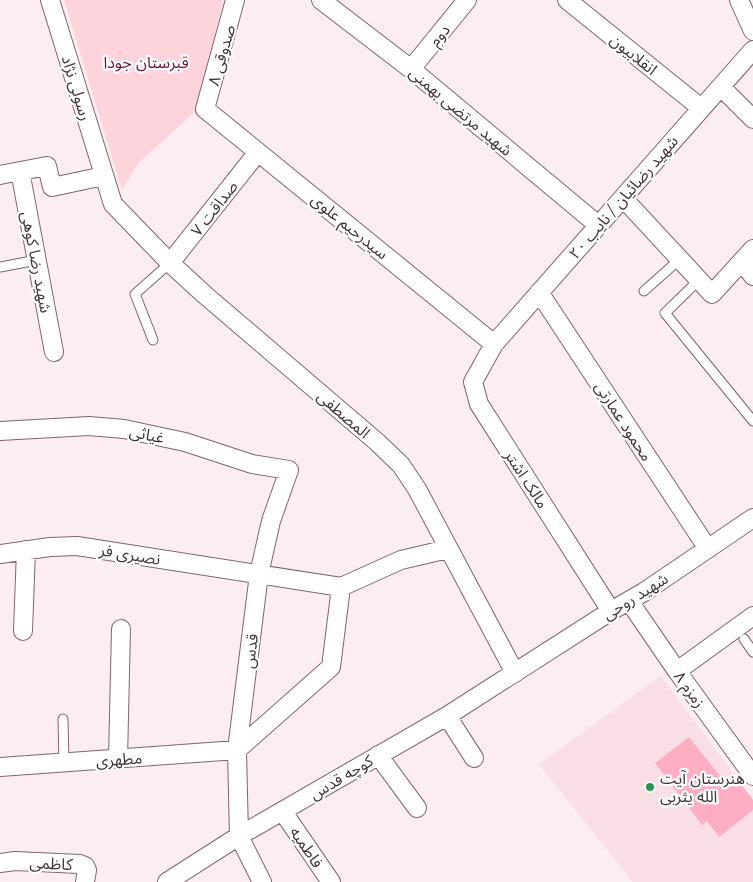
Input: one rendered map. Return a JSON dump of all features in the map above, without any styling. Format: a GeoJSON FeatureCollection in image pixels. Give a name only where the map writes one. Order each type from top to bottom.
{"type":"FeatureCollection","features":[{"type":"Feature","properties":{"kind":"street","name":"رسولی نژاد"},"geometry":{"type":"LineString","coordinates":[[50,0],[112,204]]}},
{"type":"Feature","properties":{"kind":"street","name":"صدوقی ۸"},"geometry":{"type":"LineString","coordinates":[[205,109],[235,0]]}},
{"type":"Feature","properties":{"kind":"street","name":"شهید مرتضی بهمنی"},"geometry":{"type":"LineString","coordinates":[[321,0],[411,69],[598,225]]}},
{"type":"Feature","properties":{"kind":"street","name":"دوم"},"geometry":{"type":"LineString","coordinates":[[411,69],[467,0]]}},
{"type":"Feature","properties":{"kind":"street","name":"انقلابیون"},"geometry":{"type":"LineString","coordinates":[[567,0],[701,108]]}},
{"type":"Feature","properties":{"kind":"street"},"geometry":{"type":"LineString","coordinates":[[739,0],[753,31]]}},
{"type":"Feature","properties":{"kind":"street","name":"شهید رضائیان / نایب ۲۰"},"geometry":{"type":"LineString","coordinates":[[494,344],[753,50]]}},
{"type":"Feature","properties":{"kind":"street"},"geometry":{"type":"LineString","coordinates":[[720,87],[753,119]]}},
{"type":"Feature","properties":{"kind":"street","name":"سیدرحیم علوی"},"geometry":{"type":"LineString","coordinates":[[205,109],[494,344]]}},
{"type":"Feature","properties":{"kind":"street","name":"صداقت ۷"},"geometry":{"type":"LineString","coordinates":[[170,264],[258,152]]}},
{"type":"Feature","properties":{"kind":"street"},"geometry":{"type":"LineString","coordinates":[[0,175],[47,166],[52,187],[104,176]]}},
{"type":"Feature","properties":{"kind":"street","name":"شهید رضا کوهی"},"geometry":{"type":"LineString","coordinates":[[20,171],[54,352]]}},
{"type":"Feature","properties":{"kind":"street"},"geometry":{"type":"LineString","coordinates":[[623,198],[712,294],[747,255]]}},
{"type":"Feature","properties":{"kind":"street","name":"المصطفی"},"geometry":{"type":"LineString","coordinates":[[112,204],[170,264],[401,465],[417,489],[515,673]]}},
{"type":"Feature","properties":{"kind":"street"},"geometry":{"type":"LineString","coordinates":[[747,255],[753,276]]}},
{"type":"Feature","properties":{"kind":"street","name":"محمود عمارتی"},"geometry":{"type":"LineString","coordinates":[[539,292],[708,549]]}},
{"type":"Feature","properties":{"kind":"street","name":"مالک اشتر"},"geometry":{"type":"LineString","coordinates":[[494,344],[473,382],[479,404],[611,611]]}},
{"type":"Feature","properties":{"kind":"street","name":"غیاثی"},"geometry":{"type":"LineString","coordinates":[[0,432],[89,426],[124,429],[185,442],[252,464],[289,470]]}},
{"type":"Feature","properties":{"kind":"street","name":"قدس"},"geometry":{"type":"LineString","coordinates":[[239,836],[237,750],[259,574],[271,521],[289,470]]}},
{"type":"Feature","properties":{"kind":"street","name":"شهید روحی"},"geometry":{"type":"LineString","coordinates":[[515,673],[629,601],[753,518]]}},
{"type":"Feature","properties":{"kind":"street","name":"نصیری فر"},"geometry":{"type":"LineString","coordinates":[[0,554],[61,546],[78,546],[341,587]]}},
{"type":"Feature","properties":{"kind":"street"},"geometry":{"type":"LineString","coordinates":[[237,750],[331,667],[341,587],[401,560],[448,549]]}},
{"type":"Feature","properties":{"kind":"street"},"geometry":{"type":"LineString","coordinates":[[24,630],[26,550]]}},
{"type":"Feature","properties":{"kind":"street","name":"زمزم ۸"},"geometry":{"type":"LineString","coordinates":[[629,601],[676,671],[753,776]]}},
{"type":"Feature","properties":{"kind":"street"},"geometry":{"type":"LineString","coordinates":[[676,671],[753,616]]}},
{"type":"Feature","properties":{"kind":"street"},"geometry":{"type":"LineString","coordinates":[[118,760],[122,629]]}},
{"type":"Feature","properties":{"kind":"street","name":"کوچه قدس"},"geometry":{"type":"LineString","coordinates":[[167,882],[239,836],[447,716],[515,673]]}},
{"type":"Feature","properties":{"kind":"street"},"geometry":{"type":"LineString","coordinates":[[447,716],[474,758]]}},
{"type":"Feature","properties":{"kind":"street","name":"مطهری"},"geometry":{"type":"LineString","coordinates":[[0,767],[237,750]]}},
{"type":"Feature","properties":{"kind":"street"},"geometry":{"type":"LineString","coordinates":[[378,756],[417,808]]}},
{"type":"Feature","properties":{"kind":"street","name":"فاطمیه"},"geometry":{"type":"LineString","coordinates":[[283,812],[331,882]]}},
{"type":"Feature","properties":{"kind":"street"},"geometry":{"type":"LineString","coordinates":[[239,836],[262,882]]}},
{"type":"Feature","properties":{"kind":"street","name":"کاظمی"},"geometry":{"type":"LineString","coordinates":[[0,862],[80,864],[85,866],[87,870],[86,882]]}},
{"type":"Feature","properties":{"kind":"lane"},"geometry":{"type":"LineString","coordinates":[[644,291],[680,259]]}},
{"type":"Feature","properties":{"kind":"lane"},"geometry":{"type":"LineString","coordinates":[[0,267],[37,260]]}},
{"type":"Feature","properties":{"kind":"lane"},"geometry":{"type":"LineString","coordinates":[[153,340],[135,294],[170,264]]}},
{"type":"Feature","properties":{"kind":"lane"},"geometry":{"type":"LineString","coordinates":[[699,280],[665,313],[753,421]]}},
{"type":"Feature","properties":{"kind":"lane"},"geometry":{"type":"LineString","coordinates":[[744,639],[753,652]]}},
{"type":"Feature","properties":{"kind":"lane"},"geometry":{"type":"LineString","coordinates":[[63,719],[64,763]]}},
{"type":"Feature","properties":{"kind":"shaded area","name":"هنرستان آیت الله یثربی"},"geometry":{"type":"Polygon","coordinates":[[[661,676],[753,800],[753,882],[633,882],[539,764],[661,676]]]}},
{"type":"Feature","properties":{"kind":"green space","name":"قبرستان جودا"},"geometry":{"type":"Polygon","coordinates":[[[64,0],[223,0],[198,109],[138,163],[122,190],[64,0]]]}},
{"type":"Feature","properties":{"kind":"building"},"geometry":{"type":"Polygon","coordinates":[[[689,737],[724,781],[733,774],[753,800],[753,810],[719,837],[707,821],[702,825],[655,763],[689,737]]]}},
{"type":"Feature","properties":{"kind":"place","name":"هنرستان آیت الله یثربی"},"geometry":{"type":"Point","coordinates":[650,787]}}]}
